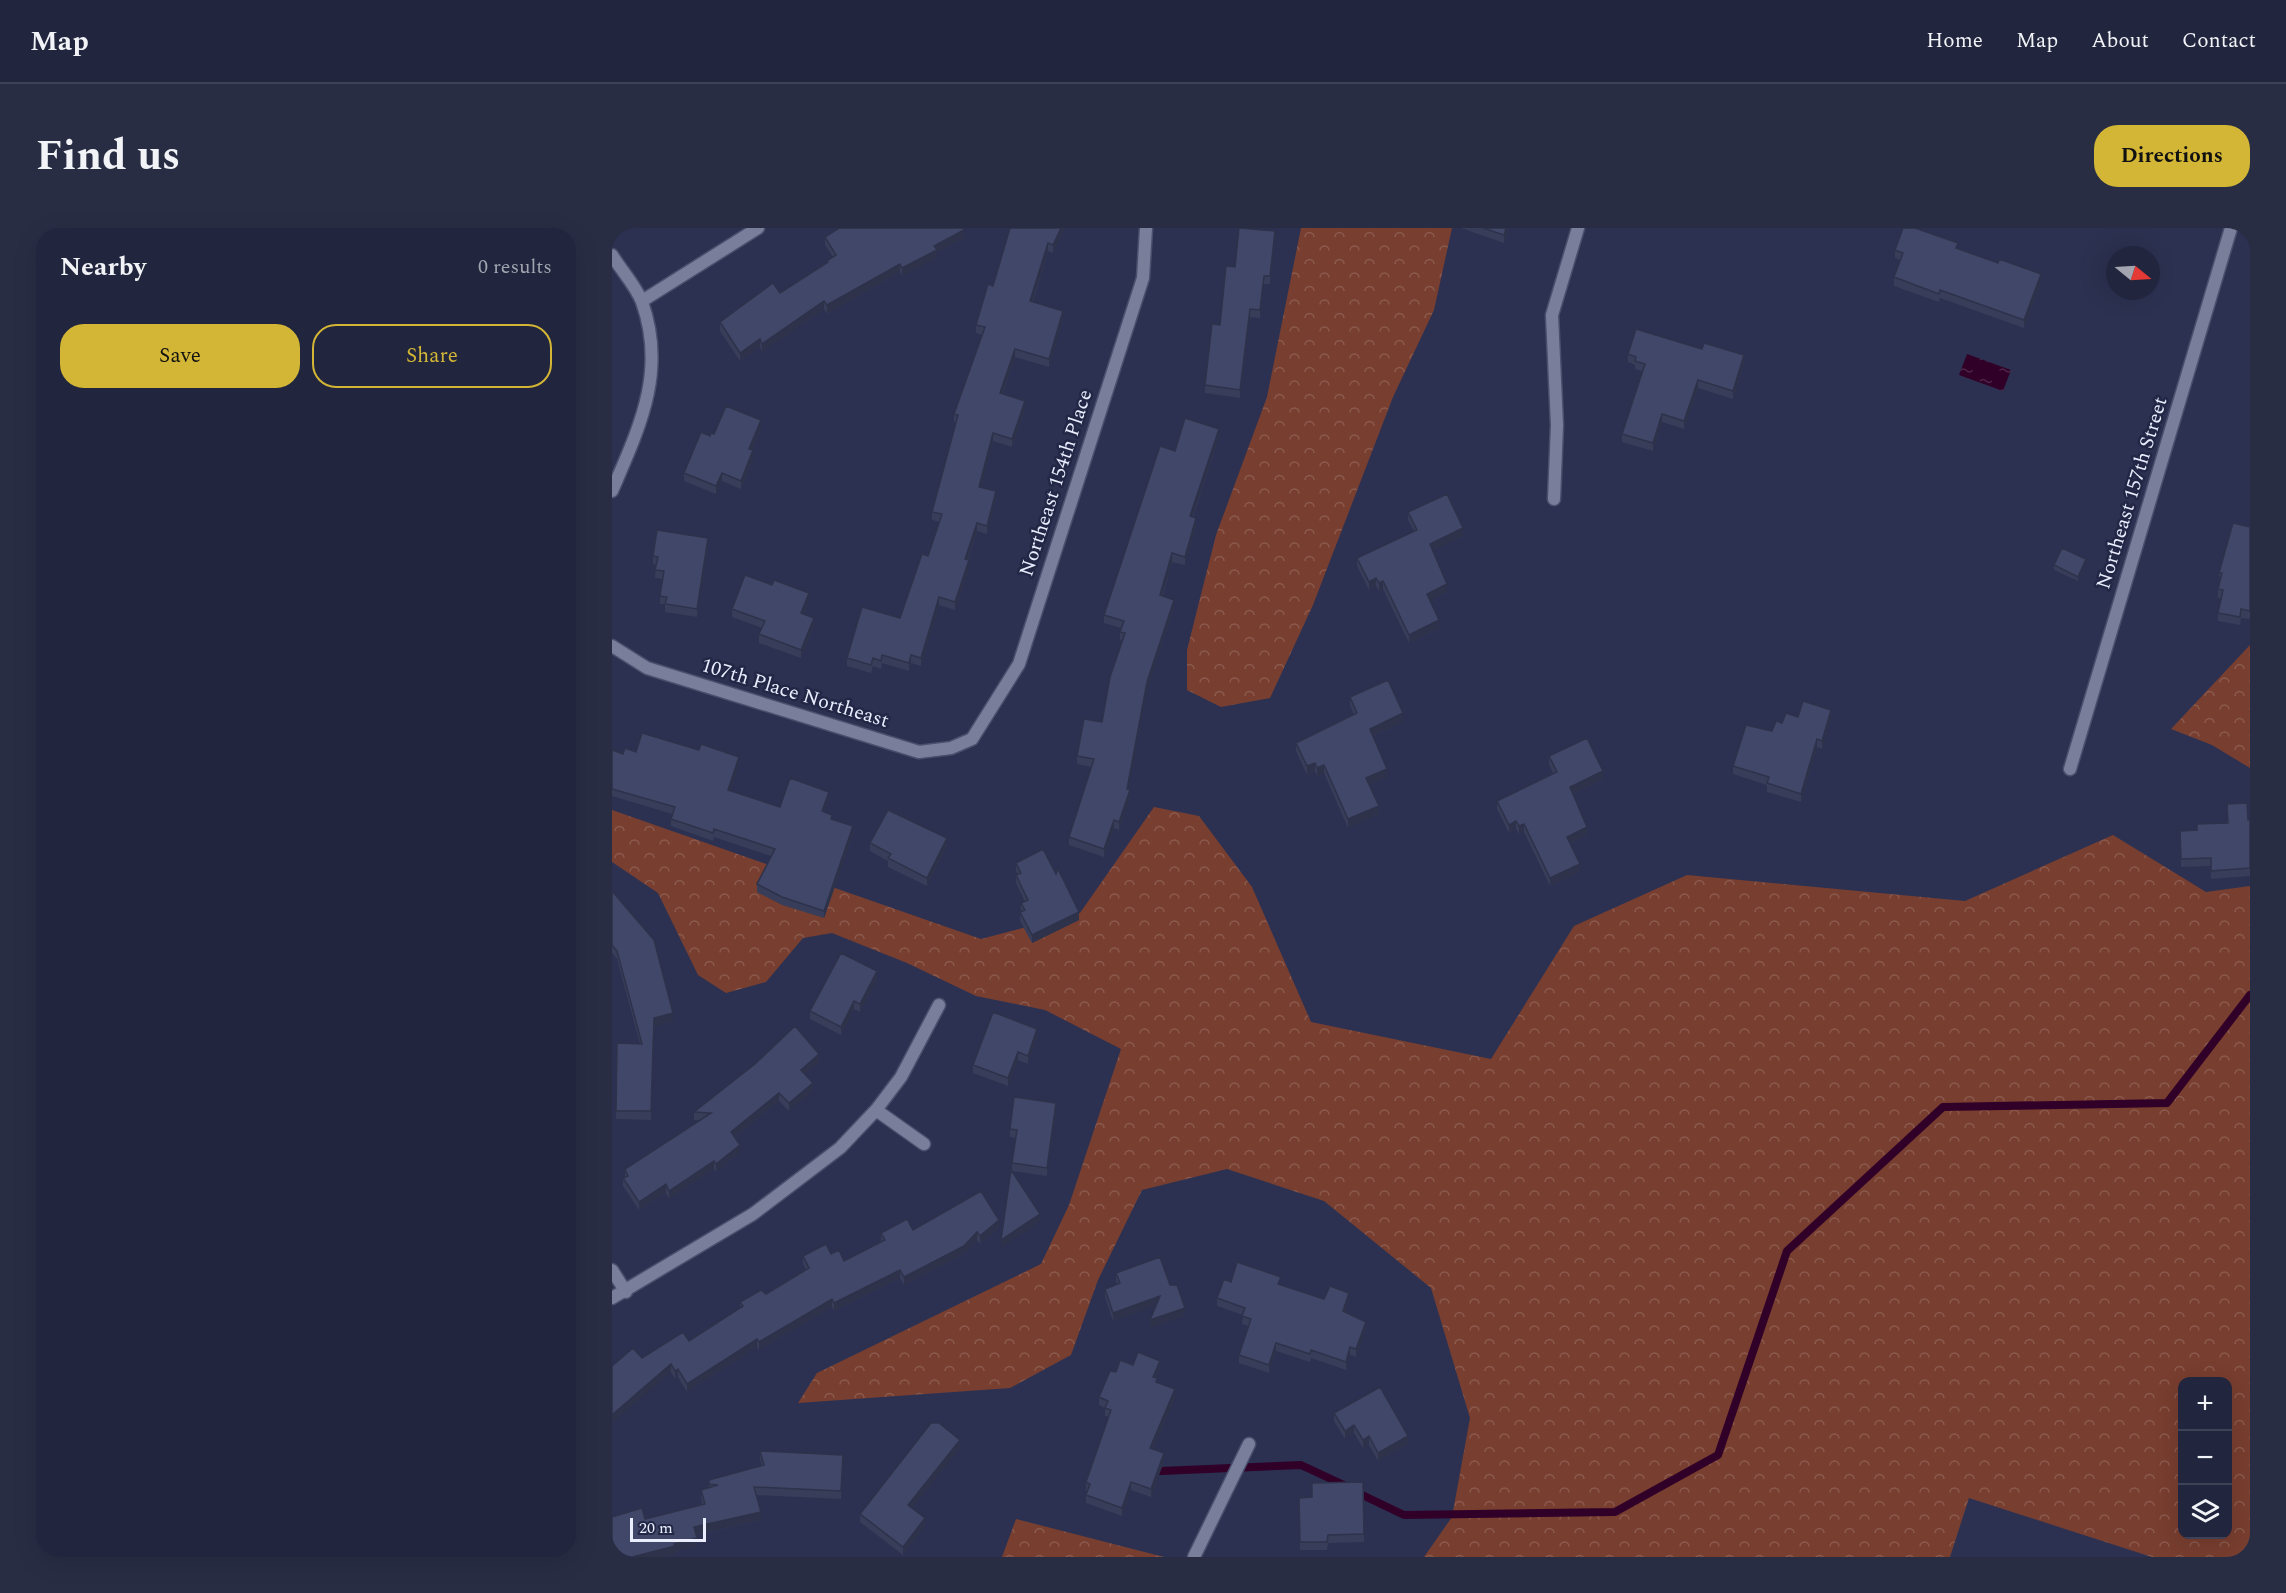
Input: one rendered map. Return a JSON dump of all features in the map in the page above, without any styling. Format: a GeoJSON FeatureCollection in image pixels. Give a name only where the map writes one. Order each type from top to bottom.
{"type":"FeatureCollection","features":[{"type":"Feature","properties":{"kind":"street"},"geometry":{"type":"LineString","coordinates":[[642,301],[758,228]]}},
{"type":"Feature","properties":{"kind":"street","name":"Northeast 154th Place"},"geometry":{"type":"LineString","coordinates":[[972,740],[1019,664],[1143,278],[1146,228]]}},
{"type":"Feature","properties":{"kind":"street"},"geometry":{"type":"LineString","coordinates":[[1554,499],[1557,425],[1552,315],[1578,228]]}},
{"type":"Feature","properties":{"kind":"street","name":"Northeast 157th Street"},"geometry":{"type":"LineString","coordinates":[[2070,769],[2231,228]]}},
{"type":"Feature","properties":{"kind":"street"},"geometry":{"type":"LineString","coordinates":[[612,255],[642,301],[653,354],[645,411],[612,491]]}},
{"type":"Feature","properties":{"kind":"street","name":"107th Place Northeast"},"geometry":{"type":"LineString","coordinates":[[612,646],[647,668],[919,752],[951,748],[972,740]]}},
{"type":"Feature","properties":{"kind":"street"},"geometry":{"type":"LineString","coordinates":[[612,1298],[626,1292],[753,1214],[794,1186],[840,1148],[876,1110],[901,1077],[939,1005]]}},
{"type":"Feature","properties":{"kind":"street"},"geometry":{"type":"LineString","coordinates":[[876,1110],[924,1144]]}},
{"type":"Feature","properties":{"kind":"street"},"geometry":{"type":"LineString","coordinates":[[612,1270],[626,1292]]}},
{"type":"Feature","properties":{"kind":"street"},"geometry":{"type":"LineString","coordinates":[[1194,1557],[1249,1444]]}},
{"type":"Feature","properties":{"kind":"green space"},"geometry":{"type":"Polygon","coordinates":[[[1301,228],[1452,228],[1434,310],[1393,397],[1313,605],[1270,698],[1221,707],[1187,690],[1187,650],[1216,535],[1267,397],[1301,228]]]}},
{"type":"Feature","properties":{"kind":"green space"},"geometry":{"type":"Polygon","coordinates":[[[2250,645],[2250,768],[2212,745],[2171,729],[2250,645]]]}},
{"type":"Feature","properties":{"kind":"green space"},"geometry":{"type":"Polygon","coordinates":[[[1154,807],[1199,816],[1252,887],[1311,1022],[1491,1059],[1574,926],[1687,875],[1965,901],[2113,835],[2206,892],[2250,886],[2250,1557],[2152,1557],[1969,1498],[1950,1557],[1424,1557],[1452,1517],[1470,1418],[1431,1288],[1324,1201],[1227,1169],[1142,1190],[1098,1280],[1071,1355],[1010,1388],[798,1403],[817,1373],[1041,1264],[1069,1205],[1121,1049],[1045,1010],[976,996],[907,963],[832,933],[803,938],[766,982],[726,993],[698,975],[658,893],[612,862],[612,810],[981,939],[1080,913],[1154,807]]]}},
{"type":"Feature","properties":{"kind":"green space"},"geometry":{"type":"Polygon","coordinates":[[[1016,1519],[1164,1557],[1002,1557],[1016,1519]]]}},
{"type":"Feature","properties":{"kind":"water"},"geometry":{"type":"Polygon","coordinates":[[[1967,354],[2011,370],[2003,391],[1959,375],[1967,354]]]}},
{"type":"Feature","properties":{"kind":"building"},"geometry":{"type":"Polygon","coordinates":[[[839,228],[963,228],[964,230],[934,246],[937,250],[902,268],[900,264],[827,305],[824,301],[762,344],[760,339],[740,353],[720,322],[773,283],[780,293],[828,262],[836,255],[825,237],[839,228]]]}},
{"type":"Feature","properties":{"kind":"building"},"geometry":{"type":"Polygon","coordinates":[[[1010,228],[1061,228],[1053,245],[1048,243],[1030,301],[1063,311],[1049,359],[1015,349],[1000,393],[1025,401],[1012,439],[993,433],[979,487],[996,491],[987,526],[977,523],[965,559],[969,560],[955,602],[939,597],[921,658],[911,655],[909,663],[882,655],[881,661],[873,658],[871,665],[847,658],[862,607],[900,618],[922,554],[928,556],[942,514],[932,512],[958,415],[954,414],[985,327],[976,325],[988,284],[993,286],[1010,228]]]}},
{"type":"Feature","properties":{"kind":"building"},"geometry":{"type":"Polygon","coordinates":[[[1239,228],[1275,231],[1270,276],[1264,276],[1260,310],[1250,309],[1240,390],[1205,385],[1212,324],[1220,325],[1226,266],[1235,267],[1239,228]]]}},
{"type":"Feature","properties":{"kind":"building"},"geometry":{"type":"Polygon","coordinates":[[[1483,228],[1506,228],[1504,235],[1483,228]]]}},
{"type":"Feature","properties":{"kind":"building"},"geometry":{"type":"Polygon","coordinates":[[[1903,228],[1915,228],[1958,243],[1956,248],[1998,263],[1999,259],[2041,274],[2024,320],[1940,290],[1939,294],[1894,277],[1903,253],[1895,250],[1903,228]]]}},
{"type":"Feature","properties":{"kind":"building"},"geometry":{"type":"Polygon","coordinates":[[[1636,329],[1702,349],[1704,343],[1744,355],[1733,391],[1698,380],[1684,421],[1662,414],[1653,443],[1622,434],[1645,364],[1635,361],[1636,357],[1628,354],[1636,329]]]}},
{"type":"Feature","properties":{"kind":"building"},"geometry":{"type":"Polygon","coordinates":[[[726,406],[761,420],[749,449],[753,450],[741,481],[722,473],[716,486],[684,473],[701,432],[710,436],[711,433],[714,434],[726,406]]]}},
{"type":"Feature","properties":{"kind":"building"},"geometry":{"type":"Polygon","coordinates":[[[1185,418],[1219,429],[1190,516],[1196,518],[1185,557],[1172,553],[1160,595],[1174,600],[1147,682],[1127,789],[1130,790],[1119,822],[1114,820],[1104,849],[1069,837],[1094,759],[1077,756],[1084,719],[1102,722],[1110,677],[1125,633],[1120,632],[1124,621],[1104,615],[1160,446],[1175,451],[1185,418]]]}},
{"type":"Feature","properties":{"kind":"building"},"geometry":{"type":"Polygon","coordinates":[[[1447,494],[1463,528],[1430,544],[1447,584],[1427,594],[1439,620],[1409,635],[1383,581],[1379,583],[1376,578],[1369,582],[1357,558],[1417,530],[1408,512],[1447,494]]]}},
{"type":"Feature","properties":{"kind":"building"},"geometry":{"type":"Polygon","coordinates":[[[2233,523],[2250,527],[2250,611],[2241,609],[2240,617],[2218,613],[2223,590],[2218,589],[2222,573],[2219,573],[2233,523]]]}},
{"type":"Feature","properties":{"kind":"building"},"geometry":{"type":"Polygon","coordinates":[[[657,530],[708,538],[697,609],[665,604],[667,597],[660,596],[664,571],[655,570],[658,557],[653,556],[657,530]]]}},
{"type":"Feature","properties":{"kind":"building"},"geometry":{"type":"Polygon","coordinates":[[[2062,548],[2086,559],[2078,577],[2054,565],[2062,548]]]}},
{"type":"Feature","properties":{"kind":"building"},"geometry":{"type":"Polygon","coordinates":[[[745,575],[772,585],[774,580],[809,593],[801,613],[814,618],[801,650],[759,634],[765,621],[732,609],[745,575]]]}},
{"type":"Feature","properties":{"kind":"building"},"geometry":{"type":"Polygon","coordinates":[[[1388,680],[1403,713],[1370,729],[1387,769],[1366,778],[1379,806],[1348,819],[1324,765],[1317,768],[1315,763],[1307,766],[1296,743],[1357,713],[1350,697],[1388,680]]]}},
{"type":"Feature","properties":{"kind":"building"},"geometry":{"type":"Polygon","coordinates":[[[1803,701],[1831,710],[1822,741],[1817,739],[1801,794],[1767,783],[1769,777],[1733,766],[1746,725],[1772,731],[1776,721],[1782,723],[1786,713],[1798,717],[1803,701]]]}},
{"type":"Feature","properties":{"kind":"building"},"geometry":{"type":"Polygon","coordinates":[[[642,733],[699,750],[701,744],[739,757],[728,790],[780,807],[790,778],[829,792],[822,811],[832,815],[831,819],[853,826],[824,911],[782,897],[757,884],[775,849],[714,829],[713,833],[671,819],[675,807],[612,789],[612,750],[623,754],[625,748],[636,752],[642,733]]]}},
{"type":"Feature","properties":{"kind":"building"},"geometry":{"type":"Polygon","coordinates":[[[1587,738],[1603,771],[1570,787],[1587,827],[1567,837],[1580,864],[1550,878],[1524,824],[1519,826],[1516,821],[1509,825],[1497,801],[1557,772],[1549,756],[1587,738]]]}},
{"type":"Feature","properties":{"kind":"building"},"geometry":{"type":"Polygon","coordinates":[[[2247,803],[2248,820],[2250,820],[2250,868],[2211,871],[2211,858],[2181,859],[2180,831],[2197,830],[2197,824],[2228,823],[2227,804],[2247,803]]]}},
{"type":"Feature","properties":{"kind":"building"},"geometry":{"type":"Polygon","coordinates":[[[888,810],[947,838],[927,878],[888,858],[891,854],[870,843],[888,810]]]}},
{"type":"Feature","properties":{"kind":"building"},"geometry":{"type":"Polygon","coordinates":[[[1043,849],[1056,874],[1058,869],[1079,912],[1032,935],[1020,912],[1025,910],[1021,903],[1028,900],[1016,875],[1021,873],[1016,863],[1043,849]]]}},
{"type":"Feature","properties":{"kind":"building"},"geometry":{"type":"Polygon","coordinates":[[[612,891],[654,940],[673,1013],[654,1018],[651,1111],[616,1111],[617,1043],[642,1044],[617,951],[612,945],[612,891]]]}},
{"type":"Feature","properties":{"kind":"building"},"geometry":{"type":"Polygon","coordinates":[[[841,953],[877,971],[860,1004],[854,1001],[841,1027],[810,1011],[841,953]]]}},
{"type":"Feature","properties":{"kind":"building"},"geometry":{"type":"Polygon","coordinates":[[[993,1012],[1037,1029],[1028,1056],[1018,1052],[1008,1078],[973,1065],[993,1012]]]}},
{"type":"Feature","properties":{"kind":"building"},"geometry":{"type":"Polygon","coordinates":[[[795,1026],[819,1054],[801,1070],[813,1083],[789,1103],[779,1093],[731,1132],[740,1145],[716,1164],[714,1161],[669,1191],[666,1184],[639,1202],[623,1178],[628,1176],[625,1169],[711,1113],[694,1112],[755,1064],[795,1026]]]}},
{"type":"Feature","properties":{"kind":"building"},"geometry":{"type":"Polygon","coordinates":[[[1014,1097],[1056,1103],[1047,1168],[1012,1163],[1017,1130],[1010,1129],[1014,1097]]]}},
{"type":"Feature","properties":{"kind":"building"},"geometry":{"type":"Polygon","coordinates":[[[1011,1170],[1040,1214],[1001,1240],[1011,1170]]]}},
{"type":"Feature","properties":{"kind":"building"},"geometry":{"type":"Polygon","coordinates":[[[981,1191],[999,1220],[980,1236],[977,1232],[964,1246],[904,1277],[900,1270],[834,1303],[832,1299],[759,1342],[757,1339],[687,1384],[678,1369],[675,1371],[671,1364],[612,1415],[612,1366],[633,1348],[642,1358],[683,1332],[689,1341],[743,1306],[740,1302],[761,1290],[766,1294],[809,1268],[803,1256],[826,1244],[831,1254],[839,1250],[844,1261],[885,1240],[881,1233],[907,1219],[913,1230],[981,1191]]]}},
{"type":"Feature","properties":{"kind":"building"},"geometry":{"type":"Polygon","coordinates":[[[1160,1257],[1170,1285],[1177,1285],[1185,1308],[1150,1320],[1160,1296],[1113,1313],[1105,1289],[1120,1283],[1116,1273],[1160,1257]]]}},
{"type":"Feature","properties":{"kind":"building"},"geometry":{"type":"Polygon","coordinates":[[[1237,1262],[1281,1277],[1278,1284],[1324,1299],[1330,1286],[1349,1293],[1343,1311],[1366,1322],[1356,1349],[1350,1347],[1346,1362],[1311,1350],[1310,1354],[1276,1343],[1269,1365],[1239,1355],[1251,1319],[1242,1316],[1245,1308],[1217,1298],[1224,1279],[1231,1282],[1237,1262]]]}},
{"type":"Feature","properties":{"kind":"building"},"geometry":{"type":"Polygon","coordinates":[[[1138,1352],[1160,1361],[1153,1377],[1157,1378],[1156,1382],[1175,1389],[1150,1448],[1164,1453],[1151,1489],[1131,1482],[1122,1508],[1086,1495],[1090,1484],[1086,1482],[1111,1410],[1105,1408],[1108,1401],[1099,1397],[1110,1371],[1116,1372],[1120,1360],[1133,1365],[1138,1352]]]}},
{"type":"Feature","properties":{"kind":"building"},"geometry":{"type":"Polygon","coordinates":[[[1380,1387],[1408,1436],[1378,1453],[1369,1436],[1363,1440],[1354,1425],[1345,1431],[1334,1413],[1380,1387]]]}},
{"type":"Feature","properties":{"kind":"building"},"geometry":{"type":"Polygon","coordinates":[[[931,1423],[939,1423],[960,1440],[908,1505],[925,1518],[903,1547],[860,1514],[931,1423]]]}},
{"type":"Feature","properties":{"kind":"building"},"geometry":{"type":"Polygon","coordinates":[[[760,1451],[843,1455],[841,1491],[754,1487],[761,1512],[694,1527],[697,1538],[674,1544],[675,1546],[632,1557],[612,1557],[612,1517],[642,1508],[645,1519],[705,1504],[701,1490],[718,1485],[709,1484],[709,1480],[764,1465],[760,1451]]]}},
{"type":"Feature","properties":{"kind":"building"},"geometry":{"type":"Polygon","coordinates":[[[1363,1482],[1364,1534],[1328,1535],[1327,1542],[1300,1542],[1299,1498],[1312,1497],[1312,1483],[1363,1482]]]}},
{"type":"Feature","properties":{"kind":"waterway"},"geometry":{"type":"LineString","coordinates":[[1356,1492],[1404,1515],[1615,1512],[1718,1455],[1787,1251],[1943,1107],[2167,1103],[2250,995]]}},
{"type":"Feature","properties":{"kind":"waterway"},"geometry":{"type":"LineString","coordinates":[[1161,1471],[1301,1465],[1346,1486]]}}]}
